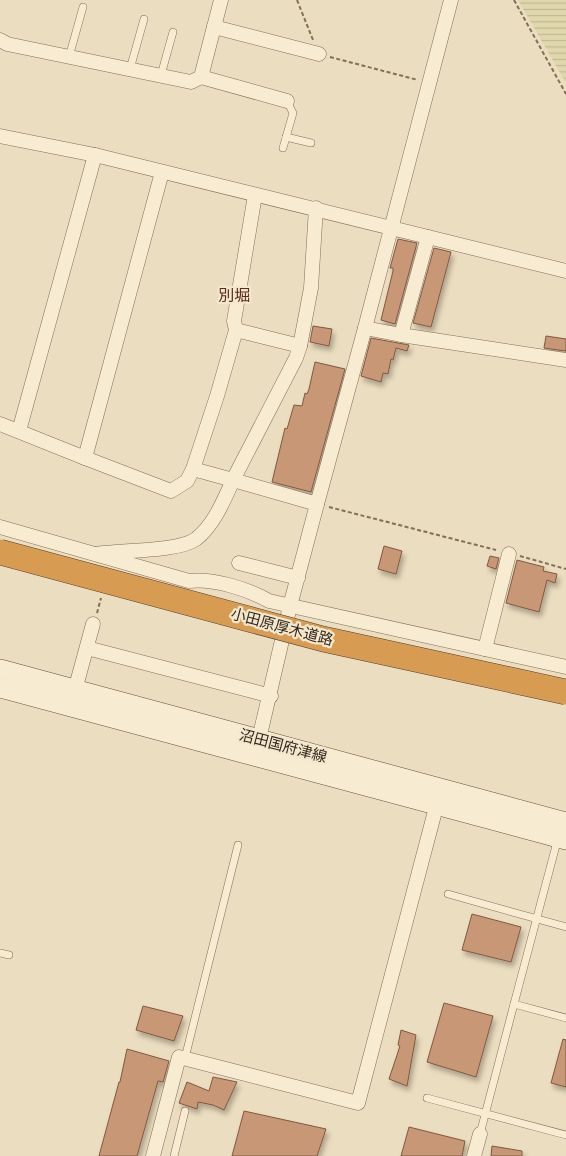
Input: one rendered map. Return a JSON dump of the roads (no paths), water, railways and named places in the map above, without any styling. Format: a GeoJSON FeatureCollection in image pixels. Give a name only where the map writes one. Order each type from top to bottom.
{"type":"FeatureCollection","features":[{"type":"Feature","properties":{"kind":"highway","name":"小田原厚木道路"},"geometry":{"type":"LineString","coordinates":[[0,540],[169,587],[566,676]]}},
{"type":"Feature","properties":{"kind":"highway","name":"小田原厚木道路"},"geometry":{"type":"LineString","coordinates":[[0,552],[323,639],[566,692]]}},
{"type":"Feature","properties":{"kind":"main road","name":"沼田国府津線"},"geometry":{"type":"LineString","coordinates":[[0,669],[259,739],[438,797],[563,833]]}},
{"type":"Feature","properties":{"kind":"main road","name":"沼田国府津線"},"geometry":{"type":"LineString","coordinates":[[0,688],[438,797]]}},
{"type":"Feature","properties":{"kind":"street"},"geometry":{"type":"LineString","coordinates":[[201,77],[220,0]]}},
{"type":"Feature","properties":{"kind":"street"},"geometry":{"type":"LineString","coordinates":[[259,739],[271,696],[290,606],[452,0]]}},
{"type":"Feature","properties":{"kind":"street"},"geometry":{"type":"LineString","coordinates":[[214,27],[319,54]]}},
{"type":"Feature","properties":{"kind":"street"},"geometry":{"type":"LineString","coordinates":[[0,40],[8,44],[191,82],[201,77],[287,101]]}},
{"type":"Feature","properties":{"kind":"street"},"geometry":{"type":"LineString","coordinates":[[0,136],[95,155],[254,195],[316,208],[428,236],[565,274]]}},
{"type":"Feature","properties":{"kind":"street"},"geometry":{"type":"LineString","coordinates":[[19,431],[95,155]]}},
{"type":"Feature","properties":{"kind":"street"},"geometry":{"type":"LineString","coordinates":[[85,458],[162,172]]}},
{"type":"Feature","properties":{"kind":"street"},"geometry":{"type":"LineString","coordinates":[[0,424],[171,491],[187,481],[193,469],[217,396],[236,330],[234,321],[254,195]]}},
{"type":"Feature","properties":{"kind":"street"},"geometry":{"type":"LineString","coordinates":[[93,554],[167,548],[195,540],[217,513],[296,358],[300,346],[311,288],[316,208]]}},
{"type":"Feature","properties":{"kind":"street"},"geometry":{"type":"LineString","coordinates":[[401,334],[428,236]]}},
{"type":"Feature","properties":{"kind":"street"},"geometry":{"type":"LineString","coordinates":[[365,328],[566,360]]}},
{"type":"Feature","properties":{"kind":"street"},"geometry":{"type":"LineString","coordinates":[[236,330],[300,346]]}},
{"type":"Feature","properties":{"kind":"street"},"geometry":{"type":"LineString","coordinates":[[193,469],[317,504]]}},
{"type":"Feature","properties":{"kind":"street"},"geometry":{"type":"LineString","coordinates":[[0,527],[189,581],[202,580],[254,592],[269,601],[566,667]]}},
{"type":"Feature","properties":{"kind":"street"},"geometry":{"type":"LineString","coordinates":[[485,649],[509,554]]}},
{"type":"Feature","properties":{"kind":"street"},"geometry":{"type":"LineString","coordinates":[[239,563],[298,578]]}},
{"type":"Feature","properties":{"kind":"street"},"geometry":{"type":"LineString","coordinates":[[76,690],[93,624]]}},
{"type":"Feature","properties":{"kind":"street"},"geometry":{"type":"LineString","coordinates":[[87,648],[271,696]]}},
{"type":"Feature","properties":{"kind":"street"},"geometry":{"type":"LineString","coordinates":[[154,1156],[179,1057],[358,1103],[438,797]]}},
{"type":"Feature","properties":{"kind":"street"},"geometry":{"type":"LineString","coordinates":[[474,1156],[480,1134]]}},
{"type":"Feature","properties":{"kind":"lane"},"geometry":{"type":"LineString","coordinates":[[70,57],[83,7]]}},
{"type":"Feature","properties":{"kind":"lane"},"geometry":{"type":"LineString","coordinates":[[130,69],[144,19]]}},
{"type":"Feature","properties":{"kind":"lane"},"geometry":{"type":"LineString","coordinates":[[161,75],[173,32]]}},
{"type":"Feature","properties":{"kind":"lane"},"geometry":{"type":"LineString","coordinates":[[283,148],[292,113],[287,101]]}},
{"type":"Feature","properties":{"kind":"lane"},"geometry":{"type":"LineString","coordinates":[[286,137],[311,143]]}},
{"type":"Feature","properties":{"kind":"lane"},"geometry":{"type":"LineString","coordinates":[[480,1134],[536,919],[563,833]]}},
{"type":"Feature","properties":{"kind":"lane"},"geometry":{"type":"LineString","coordinates":[[185,1058],[238,845]]}},
{"type":"Feature","properties":{"kind":"lane"},"geometry":{"type":"LineString","coordinates":[[448,894],[566,927]]}},
{"type":"Feature","properties":{"kind":"lane"},"geometry":{"type":"LineString","coordinates":[[0,953],[9,956]]}},
{"type":"Feature","properties":{"kind":"lane"},"geometry":{"type":"LineString","coordinates":[[514,1004],[566,1018]]}},
{"type":"Feature","properties":{"kind":"lane"},"geometry":{"type":"LineString","coordinates":[[427,1098],[566,1135]]}},
{"type":"Feature","properties":{"kind":"lane"},"geometry":{"type":"LineString","coordinates":[[174,1156],[185,1111]]}},
{"type":"Feature","properties":{"kind":"district","name":"別堀"},"geometry":{"type":"Point","coordinates":[234,295]}}]}
